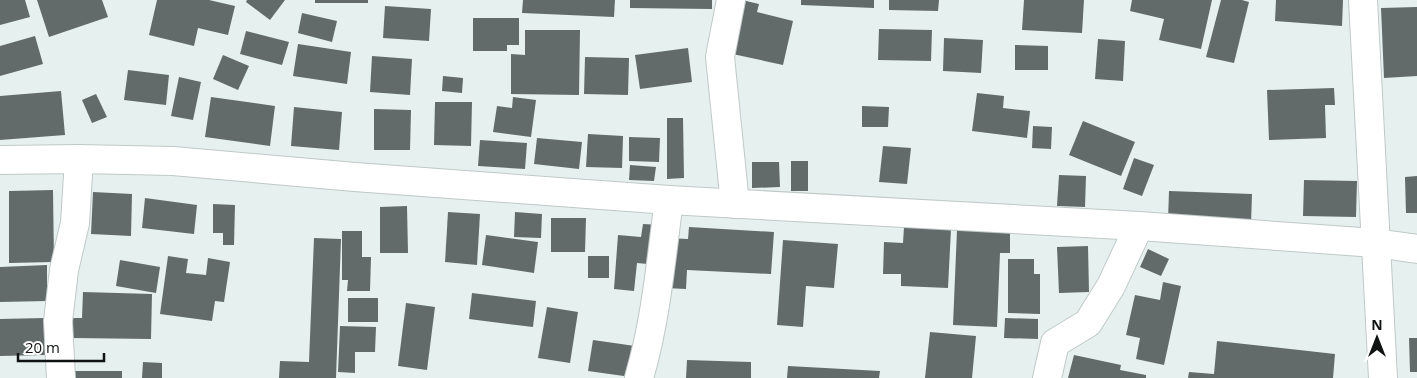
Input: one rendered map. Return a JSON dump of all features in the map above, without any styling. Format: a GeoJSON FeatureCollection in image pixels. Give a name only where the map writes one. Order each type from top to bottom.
{"type":"FeatureCollection","features":[{"type":"Feature","properties":{"kind":"street"},"geometry":{"type":"LineString","coordinates":[[731,0],[720,57],[735,204]]}},
{"type":"Feature","properties":{"kind":"street"},"geometry":{"type":"LineString","coordinates":[[1362,0],[1383,378]]}},
{"type":"Feature","properties":{"kind":"street"},"geometry":{"type":"LineString","coordinates":[[61,378],[58,321],[64,270],[74,223],[79,159]]}},
{"type":"Feature","properties":{"kind":"street"},"geometry":{"type":"LineString","coordinates":[[0,160],[173,161],[669,200],[1139,226],[1376,242],[1417,249]]}},
{"type":"Feature","properties":{"kind":"street"},"geometry":{"type":"LineString","coordinates":[[639,378],[646,355],[658,287],[669,200]]}},
{"type":"Feature","properties":{"kind":"street"},"geometry":{"type":"LineString","coordinates":[[1047,378],[1055,343],[1088,323],[1111,286],[1139,226]]}},
{"type":"Feature","properties":{"kind":"building"},"geometry":{"type":"Polygon","coordinates":[[[0,0],[25,0],[30,17],[0,25],[0,0]]]}},
{"type":"Feature","properties":{"kind":"building"},"geometry":{"type":"Polygon","coordinates":[[[37,0],[102,0],[108,17],[49,37],[37,0]]]}},
{"type":"Feature","properties":{"kind":"building"},"geometry":{"type":"Polygon","coordinates":[[[157,0],[209,0],[235,6],[228,35],[198,28],[194,46],[149,35],[157,0]]]}},
{"type":"Feature","properties":{"kind":"building"},"geometry":{"type":"Polygon","coordinates":[[[247,0],[285,0],[270,20],[246,2],[247,0]]]}},
{"type":"Feature","properties":{"kind":"building"},"geometry":{"type":"Polygon","coordinates":[[[315,0],[368,0],[368,3],[315,3],[315,0]]]}},
{"type":"Feature","properties":{"kind":"building"},"geometry":{"type":"Polygon","coordinates":[[[523,0],[615,0],[614,17],[522,13],[523,0]]]}},
{"type":"Feature","properties":{"kind":"building"},"geometry":{"type":"Polygon","coordinates":[[[630,0],[712,0],[712,9],[630,8],[630,0]]]}},
{"type":"Feature","properties":{"kind":"building"},"geometry":{"type":"Polygon","coordinates":[[[742,0],[759,4],[757,12],[793,21],[783,65],[728,53],[742,0]]]}},
{"type":"Feature","properties":{"kind":"building"},"geometry":{"type":"Polygon","coordinates":[[[801,0],[874,0],[874,8],[801,5],[801,0]]]}},
{"type":"Feature","properties":{"kind":"building"},"geometry":{"type":"Polygon","coordinates":[[[889,0],[939,0],[938,11],[889,10],[889,0]]]}},
{"type":"Feature","properties":{"kind":"building"},"geometry":{"type":"Polygon","coordinates":[[[1024,0],[1084,0],[1082,33],[1022,30],[1024,0]]]}},
{"type":"Feature","properties":{"kind":"building"},"geometry":{"type":"Polygon","coordinates":[[[1132,0],[1212,0],[1201,49],[1159,40],[1164,19],[1130,11],[1132,0]]]}},
{"type":"Feature","properties":{"kind":"building"},"geometry":{"type":"Polygon","coordinates":[[[1221,0],[1249,2],[1234,63],[1206,57],[1221,0]]]}},
{"type":"Feature","properties":{"kind":"building"},"geometry":{"type":"Polygon","coordinates":[[[1276,0],[1343,0],[1342,26],[1275,21],[1276,0]]]}},
{"type":"Feature","properties":{"kind":"building"},"geometry":{"type":"Polygon","coordinates":[[[385,6],[431,9],[429,41],[383,38],[385,6]]]}},
{"type":"Feature","properties":{"kind":"building"},"geometry":{"type":"Polygon","coordinates":[[[1417,7],[1417,76],[1384,78],[1381,8],[1417,7]]]}},
{"type":"Feature","properties":{"kind":"building"},"geometry":{"type":"Polygon","coordinates":[[[302,13],[337,21],[332,42],[298,33],[302,13]]]}},
{"type":"Feature","properties":{"kind":"building"},"geometry":{"type":"Polygon","coordinates":[[[473,18],[519,18],[519,45],[507,45],[507,51],[473,51],[473,18]]]}},
{"type":"Feature","properties":{"kind":"building"},"geometry":{"type":"Polygon","coordinates":[[[879,29],[932,30],[931,61],[878,60],[879,29]]]}},
{"type":"Feature","properties":{"kind":"building"},"geometry":{"type":"Polygon","coordinates":[[[525,30],[580,30],[579,95],[511,94],[511,54],[525,55],[525,30]]]}},
{"type":"Feature","properties":{"kind":"building"},"geometry":{"type":"Polygon","coordinates":[[[246,31],[289,42],[282,65],[240,54],[246,31]]]}},
{"type":"Feature","properties":{"kind":"building"},"geometry":{"type":"Polygon","coordinates":[[[35,36],[43,64],[0,76],[0,46],[35,36]]]}},
{"type":"Feature","properties":{"kind":"building"},"geometry":{"type":"Polygon","coordinates":[[[944,38],[983,40],[981,73],[943,71],[944,38]]]}},
{"type":"Feature","properties":{"kind":"building"},"geometry":{"type":"Polygon","coordinates":[[[1098,39],[1125,41],[1123,81],[1095,79],[1098,39]]]}},
{"type":"Feature","properties":{"kind":"building"},"geometry":{"type":"Polygon","coordinates":[[[298,44],[351,52],[347,84],[293,76],[298,44]]]}},
{"type":"Feature","properties":{"kind":"building"},"geometry":{"type":"Polygon","coordinates":[[[1015,45],[1048,46],[1048,70],[1015,70],[1015,45]]]}},
{"type":"Feature","properties":{"kind":"building"},"geometry":{"type":"Polygon","coordinates":[[[688,48],[692,82],[640,89],[635,55],[688,48]]]}},
{"type":"Feature","properties":{"kind":"building"},"geometry":{"type":"Polygon","coordinates":[[[223,55],[249,66],[238,90],[213,79],[223,55]]]}},
{"type":"Feature","properties":{"kind":"building"},"geometry":{"type":"Polygon","coordinates":[[[372,56],[412,59],[410,95],[370,92],[372,56]]]}},
{"type":"Feature","properties":{"kind":"building"},"geometry":{"type":"Polygon","coordinates":[[[585,57],[629,58],[628,95],[584,94],[585,57]]]}},
{"type":"Feature","properties":{"kind":"building"},"geometry":{"type":"Polygon","coordinates":[[[128,70],[169,75],[166,105],[124,100],[128,70]]]}},
{"type":"Feature","properties":{"kind":"building"},"geometry":{"type":"Polygon","coordinates":[[[443,76],[463,78],[462,93],[442,91],[443,76]]]}},
{"type":"Feature","properties":{"kind":"building"},"geometry":{"type":"Polygon","coordinates":[[[179,77],[201,82],[193,120],[171,116],[179,77]]]}},
{"type":"Feature","properties":{"kind":"building"},"geometry":{"type":"Polygon","coordinates":[[[1334,88],[1335,105],[1325,105],[1326,138],[1269,140],[1267,90],[1334,88]]]}},
{"type":"Feature","properties":{"kind":"building"},"geometry":{"type":"Polygon","coordinates":[[[61,91],[65,135],[0,140],[0,96],[61,91]]]}},
{"type":"Feature","properties":{"kind":"building"},"geometry":{"type":"Polygon","coordinates":[[[977,93],[1004,96],[1003,108],[1030,111],[1027,138],[972,131],[977,93]]]}},
{"type":"Feature","properties":{"kind":"building"},"geometry":{"type":"Polygon","coordinates":[[[96,94],[107,117],[92,123],[82,100],[96,94]]]}},
{"type":"Feature","properties":{"kind":"building"},"geometry":{"type":"Polygon","coordinates":[[[211,97],[275,106],[270,146],[205,137],[211,97]]]}},
{"type":"Feature","properties":{"kind":"building"},"geometry":{"type":"Polygon","coordinates":[[[513,97],[536,100],[531,137],[493,132],[497,106],[512,108],[513,97]]]}},
{"type":"Feature","properties":{"kind":"building"},"geometry":{"type":"Polygon","coordinates":[[[435,102],[472,102],[471,146],[434,145],[435,102]]]}},
{"type":"Feature","properties":{"kind":"building"},"geometry":{"type":"Polygon","coordinates":[[[862,106],[889,107],[888,127],[862,127],[862,106]]]}},
{"type":"Feature","properties":{"kind":"building"},"geometry":{"type":"Polygon","coordinates":[[[294,107],[342,112],[339,150],[291,146],[294,107]]]}},
{"type":"Feature","properties":{"kind":"building"},"geometry":{"type":"Polygon","coordinates":[[[374,109],[411,110],[410,150],[374,150],[374,109]]]}},
{"type":"Feature","properties":{"kind":"building"},"geometry":{"type":"Polygon","coordinates":[[[667,118],[683,118],[684,178],[667,179],[667,118]]]}},
{"type":"Feature","properties":{"kind":"building"},"geometry":{"type":"Polygon","coordinates":[[[1083,121],[1135,142],[1121,176],[1069,155],[1083,121]]]}},
{"type":"Feature","properties":{"kind":"building"},"geometry":{"type":"Polygon","coordinates":[[[1033,126],[1052,127],[1051,149],[1032,148],[1033,126]]]}},
{"type":"Feature","properties":{"kind":"building"},"geometry":{"type":"Polygon","coordinates":[[[588,134],[623,136],[622,168],[586,167],[588,134]]]}},
{"type":"Feature","properties":{"kind":"building"},"geometry":{"type":"Polygon","coordinates":[[[629,137],[660,138],[659,162],[629,161],[629,137]]]}},
{"type":"Feature","properties":{"kind":"building"},"geometry":{"type":"Polygon","coordinates":[[[537,138],[582,142],[579,169],[534,164],[537,138]]]}},
{"type":"Feature","properties":{"kind":"building"},"geometry":{"type":"Polygon","coordinates":[[[480,140],[527,143],[525,169],[478,166],[480,140]]]}},
{"type":"Feature","properties":{"kind":"building"},"geometry":{"type":"Polygon","coordinates":[[[883,146],[911,148],[907,184],[879,182],[883,146]]]}},
{"type":"Feature","properties":{"kind":"building"},"geometry":{"type":"Polygon","coordinates":[[[1134,158],[1154,165],[1142,196],[1123,189],[1134,158]]]}},
{"type":"Feature","properties":{"kind":"building"},"geometry":{"type":"Polygon","coordinates":[[[791,161],[808,161],[808,191],[791,191],[791,161]]]}},
{"type":"Feature","properties":{"kind":"building"},"geometry":{"type":"Polygon","coordinates":[[[752,162],[779,162],[780,187],[752,188],[752,162]]]}},
{"type":"Feature","properties":{"kind":"building"},"geometry":{"type":"Polygon","coordinates":[[[630,165],[656,167],[654,181],[629,180],[630,165]]]}},
{"type":"Feature","properties":{"kind":"building"},"geometry":{"type":"Polygon","coordinates":[[[1059,175],[1086,176],[1085,207],[1057,206],[1059,175]]]}},
{"type":"Feature","properties":{"kind":"building"},"geometry":{"type":"Polygon","coordinates":[[[1417,176],[1417,213],[1406,213],[1405,177],[1417,176]]]}},
{"type":"Feature","properties":{"kind":"building"},"geometry":{"type":"Polygon","coordinates":[[[1304,180],[1357,181],[1356,217],[1303,216],[1304,180]]]}},
{"type":"Feature","properties":{"kind":"building"},"geometry":{"type":"Polygon","coordinates":[[[53,190],[54,262],[9,263],[9,191],[53,190]]]}},
{"type":"Feature","properties":{"kind":"building"},"geometry":{"type":"Polygon","coordinates":[[[1169,191],[1252,194],[1251,224],[1168,221],[1169,191]]]}},
{"type":"Feature","properties":{"kind":"building"},"geometry":{"type":"Polygon","coordinates":[[[93,192],[132,194],[131,236],[91,234],[93,192]]]}},
{"type":"Feature","properties":{"kind":"building"},"geometry":{"type":"Polygon","coordinates":[[[145,198],[197,205],[194,234],[142,228],[145,198]]]}},
{"type":"Feature","properties":{"kind":"building"},"geometry":{"type":"Polygon","coordinates":[[[213,204],[235,205],[234,245],[223,245],[223,233],[213,233],[213,204]]]}},
{"type":"Feature","properties":{"kind":"building"},"geometry":{"type":"Polygon","coordinates":[[[407,206],[408,253],[380,253],[380,207],[407,206]]]}},
{"type":"Feature","properties":{"kind":"building"},"geometry":{"type":"Polygon","coordinates":[[[448,212],[480,214],[477,265],[445,262],[448,212]]]}},
{"type":"Feature","properties":{"kind":"building"},"geometry":{"type":"Polygon","coordinates":[[[515,212],[542,214],[541,238],[514,237],[515,212]]]}},
{"type":"Feature","properties":{"kind":"building"},"geometry":{"type":"Polygon","coordinates":[[[551,218],[586,218],[585,252],[551,252],[551,218]]]}},
{"type":"Feature","properties":{"kind":"building"},"geometry":{"type":"Polygon","coordinates":[[[643,224],[661,225],[658,265],[637,263],[634,291],[614,289],[618,235],[641,237],[643,224]]]}},
{"type":"Feature","properties":{"kind":"building"},"geometry":{"type":"Polygon","coordinates":[[[689,227],[774,232],[771,274],[687,270],[686,289],[665,288],[667,238],[688,239],[689,227]]]}},
{"type":"Feature","properties":{"kind":"building"},"geometry":{"type":"Polygon","coordinates":[[[904,227],[951,229],[948,288],[901,286],[901,274],[883,274],[884,242],[903,243],[904,227]]]}},
{"type":"Feature","properties":{"kind":"building"},"geometry":{"type":"Polygon","coordinates":[[[957,230],[1010,232],[1010,253],[1000,253],[997,327],[953,325],[957,230]]]}},
{"type":"Feature","properties":{"kind":"building"},"geometry":{"type":"Polygon","coordinates":[[[342,231],[362,231],[362,257],[371,257],[370,291],[347,291],[348,280],[342,280],[342,231]]]}},
{"type":"Feature","properties":{"kind":"building"},"geometry":{"type":"Polygon","coordinates":[[[486,235],[538,242],[534,273],[482,265],[486,235]]]}},
{"type":"Feature","properties":{"kind":"building"},"geometry":{"type":"Polygon","coordinates":[[[314,238],[341,239],[336,378],[279,378],[280,361],[309,362],[314,238]]]}},
{"type":"Feature","properties":{"kind":"building"},"geometry":{"type":"Polygon","coordinates":[[[783,240],[838,244],[834,288],[806,286],[803,327],[777,325],[783,240]]]}},
{"type":"Feature","properties":{"kind":"building"},"geometry":{"type":"Polygon","coordinates":[[[1088,246],[1089,292],[1059,293],[1057,247],[1088,246]]]}},
{"type":"Feature","properties":{"kind":"building"},"geometry":{"type":"Polygon","coordinates":[[[1148,249],[1169,259],[1161,276],[1140,267],[1148,249]]]}},
{"type":"Feature","properties":{"kind":"building"},"geometry":{"type":"Polygon","coordinates":[[[168,256],[188,259],[186,273],[206,275],[208,258],[230,262],[224,302],[215,301],[212,321],[160,314],[168,256]]]}},
{"type":"Feature","properties":{"kind":"building"},"geometry":{"type":"Polygon","coordinates":[[[588,256],[609,256],[609,278],[588,278],[588,256]]]}},
{"type":"Feature","properties":{"kind":"building"},"geometry":{"type":"Polygon","coordinates":[[[1008,259],[1034,259],[1034,274],[1040,274],[1040,314],[1008,313],[1008,259]]]}},
{"type":"Feature","properties":{"kind":"building"},"geometry":{"type":"Polygon","coordinates":[[[120,260],[160,267],[156,293],[116,286],[120,260]]]}},
{"type":"Feature","properties":{"kind":"building"},"geometry":{"type":"Polygon","coordinates":[[[47,265],[47,301],[0,302],[0,267],[47,265]]]}},
{"type":"Feature","properties":{"kind":"building"},"geometry":{"type":"Polygon","coordinates":[[[1163,282],[1181,286],[1164,365],[1136,359],[1140,338],[1126,335],[1135,295],[1160,300],[1163,282]]]}},
{"type":"Feature","properties":{"kind":"building"},"geometry":{"type":"Polygon","coordinates":[[[83,292],[152,294],[151,339],[73,338],[73,318],[82,318],[83,292]]]}},
{"type":"Feature","properties":{"kind":"building"},"geometry":{"type":"Polygon","coordinates":[[[472,293],[536,301],[533,327],[469,319],[472,293]]]}},
{"type":"Feature","properties":{"kind":"building"},"geometry":{"type":"Polygon","coordinates":[[[348,298],[378,298],[378,322],[348,322],[348,298]]]}},
{"type":"Feature","properties":{"kind":"building"},"geometry":{"type":"Polygon","coordinates":[[[406,303],[435,307],[427,370],[398,366],[406,303]]]}},
{"type":"Feature","properties":{"kind":"building"},"geometry":{"type":"Polygon","coordinates":[[[547,307],[578,312],[570,363],[538,358],[547,307]]]}},
{"type":"Feature","properties":{"kind":"building"},"geometry":{"type":"Polygon","coordinates":[[[44,318],[45,355],[0,356],[0,319],[44,318]]]}},
{"type":"Feature","properties":{"kind":"building"},"geometry":{"type":"Polygon","coordinates":[[[1005,318],[1038,319],[1038,339],[1004,338],[1005,318]]]}},
{"type":"Feature","properties":{"kind":"building"},"geometry":{"type":"Polygon","coordinates":[[[340,326],[376,327],[375,352],[355,352],[355,373],[338,372],[340,326]]]}},
{"type":"Feature","properties":{"kind":"building"},"geometry":{"type":"Polygon","coordinates":[[[930,332],[976,336],[972,378],[925,378],[930,332]]]}},
{"type":"Feature","properties":{"kind":"building"},"geometry":{"type":"Polygon","coordinates":[[[1409,338],[1417,338],[1417,372],[1410,372],[1409,338]]]}},
{"type":"Feature","properties":{"kind":"building"},"geometry":{"type":"Polygon","coordinates":[[[593,340],[635,346],[631,377],[588,371],[593,340]]]}},
{"type":"Feature","properties":{"kind":"building"},"geometry":{"type":"Polygon","coordinates":[[[1217,341],[1335,354],[1333,378],[1188,378],[1189,372],[1214,374],[1217,341]]]}},
{"type":"Feature","properties":{"kind":"building"},"geometry":{"type":"Polygon","coordinates":[[[1074,355],[1121,365],[1120,370],[1146,375],[1146,378],[1068,378],[1074,355]]]}},
{"type":"Feature","properties":{"kind":"building"},"geometry":{"type":"Polygon","coordinates":[[[687,360],[751,362],[751,378],[686,378],[687,360]]]}},
{"type":"Feature","properties":{"kind":"building"},"geometry":{"type":"Polygon","coordinates":[[[143,362],[162,363],[162,378],[142,378],[143,362]]]}},
{"type":"Feature","properties":{"kind":"building"},"geometry":{"type":"Polygon","coordinates":[[[788,366],[880,371],[879,378],[787,378],[788,366]]]}},
{"type":"Feature","properties":{"kind":"building"},"geometry":{"type":"Polygon","coordinates":[[[72,371],[122,371],[122,378],[71,378],[72,371]]]}}]}
